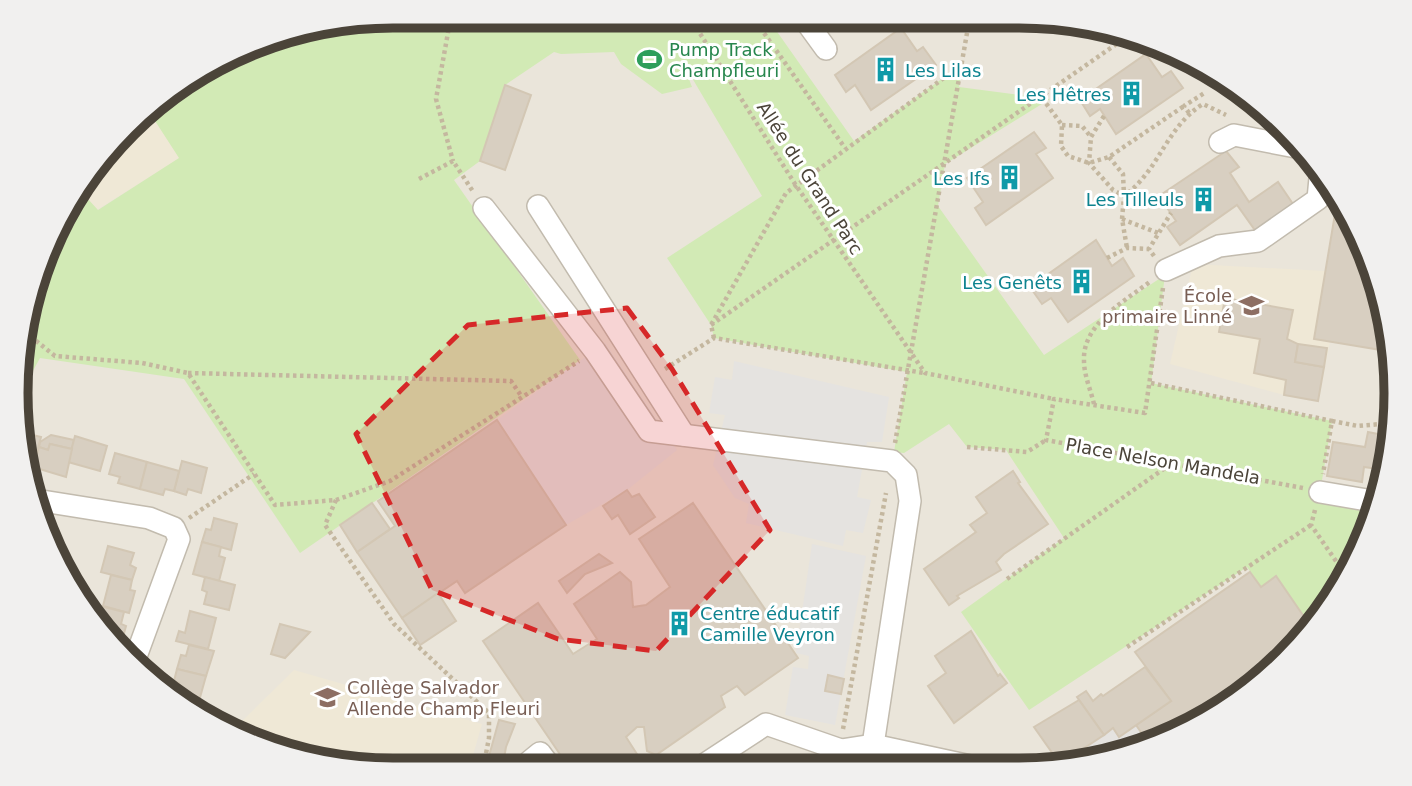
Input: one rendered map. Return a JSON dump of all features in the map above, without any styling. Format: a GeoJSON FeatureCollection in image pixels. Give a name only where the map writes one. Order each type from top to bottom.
{"type":"FeatureCollection","features":[{"type":"Feature","properties":{"kind":"street"},"geometry":{"type":"LineString","coordinates":[[811,28],[826,49]]}},
{"type":"Feature","properties":{"kind":"street"},"geometry":{"type":"LineString","coordinates":[[1220,142],[1234,135],[1287,145]]}},
{"type":"Feature","properties":{"kind":"street"},"geometry":{"type":"LineString","coordinates":[[1166,270],[1219,246],[1258,242],[1318,199],[1319,186]]}},
{"type":"Feature","properties":{"kind":"street"},"geometry":{"type":"LineString","coordinates":[[538,206],[684,435]]}},
{"type":"Feature","properties":{"kind":"street"},"geometry":{"type":"LineString","coordinates":[[484,208],[595,351],[649,431],[892,461],[906,475],[910,501],[873,745]]}},
{"type":"Feature","properties":{"kind":"street"},"geometry":{"type":"LineString","coordinates":[[1320,492],[1368,500]]}},
{"type":"Feature","properties":{"kind":"street"},"geometry":{"type":"LineString","coordinates":[[44,501],[149,518],[174,528],[179,539],[137,653]]}},
{"type":"Feature","properties":{"kind":"street"},"geometry":{"type":"LineString","coordinates":[[714,758],[766,724],[804,727],[841,750],[873,745],[933,758]]}},
{"type":"Feature","properties":{"kind":"path"},"geometry":{"type":"LineString","coordinates":[[449,28],[436,99],[453,161],[484,208]]}},
{"type":"Feature","properties":{"kind":"path","name":"Allée du Grand Parc"},"geometry":{"type":"LineString","coordinates":[[697,28],[795,184],[925,373]]}},
{"type":"Feature","properties":{"kind":"path"},"geometry":{"type":"LineString","coordinates":[[760,28],[845,148]]}},
{"type":"Feature","properties":{"kind":"path"},"geometry":{"type":"LineString","coordinates":[[841,750],[846,701],[892,461],[969,28]]}},
{"type":"Feature","properties":{"kind":"path"},"geometry":{"type":"LineString","coordinates":[[711,325],[1120,42]]}},
{"type":"Feature","properties":{"kind":"path"},"geometry":{"type":"LineString","coordinates":[[713,338],[711,325],[786,193],[963,64]]}},
{"type":"Feature","properties":{"kind":"path"},"geometry":{"type":"LineString","coordinates":[[1089,163],[1109,157],[1206,92]]}},
{"type":"Feature","properties":{"kind":"path"},"geometry":{"type":"LineString","coordinates":[[1042,98],[1062,125],[1062,146],[1068,156],[1089,163],[1113,190],[1124,197]]}},
{"type":"Feature","properties":{"kind":"path"},"geometry":{"type":"LineString","coordinates":[[1124,197],[1140,184],[1189,113],[1203,104],[1232,116]]}},
{"type":"Feature","properties":{"kind":"path"},"geometry":{"type":"LineString","coordinates":[[1184,106],[1189,113]]}},
{"type":"Feature","properties":{"kind":"path"},"geometry":{"type":"LineString","coordinates":[[1089,163],[1091,137],[1104,116]]}},
{"type":"Feature","properties":{"kind":"path"},"geometry":{"type":"LineString","coordinates":[[1062,125],[1082,126],[1091,137]]}},
{"type":"Feature","properties":{"kind":"path"},"geometry":{"type":"LineString","coordinates":[[1109,157],[1123,174],[1122,219],[1127,248]]}},
{"type":"Feature","properties":{"kind":"path"},"geometry":{"type":"LineString","coordinates":[[419,179],[453,161]]}},
{"type":"Feature","properties":{"kind":"path"},"geometry":{"type":"LineString","coordinates":[[1149,249],[1171,213]]}},
{"type":"Feature","properties":{"kind":"path"},"geometry":{"type":"LineString","coordinates":[[1122,219],[1158,233]]}},
{"type":"Feature","properties":{"kind":"path"},"geometry":{"type":"LineString","coordinates":[[648,381],[713,338],[1145,413],[1166,270],[1149,249],[1127,248],[1107,258]]}},
{"type":"Feature","properties":{"kind":"path"},"geometry":{"type":"LineString","coordinates":[[1094,404],[1083,361],[1087,340],[1105,316],[1166,270]]}},
{"type":"Feature","properties":{"kind":"path"},"geometry":{"type":"LineString","coordinates":[[32,338],[55,356],[142,363],[188,373],[511,381],[522,397]]}},
{"type":"Feature","properties":{"kind":"path"},"geometry":{"type":"LineString","coordinates":[[188,373],[275,505],[335,500],[390,481],[595,351]]}},
{"type":"Feature","properties":{"kind":"path"},"geometry":{"type":"LineString","coordinates":[[1151,383],[1358,426],[1382,424]]}},
{"type":"Feature","properties":{"kind":"path","name":"Place Nelson Mandela"},"geometry":{"type":"LineString","coordinates":[[1054,398],[1046,440],[1320,492]]}},
{"type":"Feature","properties":{"kind":"path"},"geometry":{"type":"LineString","coordinates":[[1127,647],[1311,525],[1320,492],[1332,421]]}},
{"type":"Feature","properties":{"kind":"path"},"geometry":{"type":"LineString","coordinates":[[967,447],[1027,452],[1046,440]]}},
{"type":"Feature","properties":{"kind":"path"},"geometry":{"type":"LineString","coordinates":[[1007,579],[1172,463]]}},
{"type":"Feature","properties":{"kind":"path"},"geometry":{"type":"LineString","coordinates":[[174,528],[255,474]]}},
{"type":"Feature","properties":{"kind":"path"},"geometry":{"type":"LineString","coordinates":[[335,500],[326,525],[394,624],[489,713],[489,738],[485,758]]}},
{"type":"Feature","properties":{"kind":"path"},"geometry":{"type":"LineString","coordinates":[[1311,525],[1340,567]]}},
{"type":"Feature","properties":{"kind":"highlighted area"},"geometry":{"type":"Polygon","coordinates":[[[627,308],[672,369],[770,530],[656,651],[558,639],[432,590],[356,434],[468,325],[627,308]]]}},
{"type":"Feature","properties":{"kind":"shaded area"},"geometry":{"type":"Polygon","coordinates":[[[369,29],[1043,29],[1113,40],[1159,56],[1202,77],[1260,119],[1309,171],[1346,232],[1372,299],[1383,369],[1381,441],[1365,510],[1335,576],[1309,615],[1277,651],[1222,696],[1180,720],[1136,739],[1067,755],[1019,758],[369,757],[299,746],[253,730],[210,709],[171,683],[119,634],[77,576],[56,533],[40,487],[29,417],[31,345],[40,299],[56,253],[90,190],[119,152],[171,103],[210,77],[276,47],[322,35],[369,29]]]}},
{"type":"Feature","properties":{"kind":"shaded area"},"geometry":{"type":"Polygon","coordinates":[[[153,118],[180,158],[97,210],[87,198],[83,200],[103,171],[153,118]]]}},
{"type":"Feature","properties":{"kind":"shaded area","name":"École primaire Linné"},"geometry":{"type":"Polygon","coordinates":[[[1193,264],[1325,271],[1314,338],[1330,342],[1318,401],[1284,395],[1170,364],[1193,264]]]}},
{"type":"Feature","properties":{"kind":"shaded area"},"geometry":{"type":"Polygon","coordinates":[[[605,343],[677,450],[627,490],[566,525],[497,420],[605,343]]]}},
{"type":"Feature","properties":{"kind":"shaded area"},"geometry":{"type":"Polygon","coordinates":[[[734,361],[889,397],[882,442],[867,442],[857,497],[871,500],[863,533],[846,530],[843,546],[746,523],[749,504],[735,498],[713,465],[725,415],[709,413],[715,377],[732,380],[734,361]]]}},
{"type":"Feature","properties":{"kind":"shaded area"},"geometry":{"type":"Polygon","coordinates":[[[812,544],[866,556],[835,725],[785,715],[793,667],[808,669],[809,656],[796,653],[812,544]]]}},
{"type":"Feature","properties":{"kind":"shaded area","name":"Collège Salvador Allende Champ Fleuri"},"geometry":{"type":"Polygon","coordinates":[[[294,670],[482,724],[472,758],[393,758],[345,755],[299,746],[240,724],[294,670]]]}},
{"type":"Feature","properties":{"kind":"shaded area"},"geometry":{"type":"Polygon","coordinates":[[[1136,725],[1144,736],[1077,753],[1113,728],[1119,737],[1136,725]]]}},
{"type":"Feature","properties":{"kind":"green space"},"geometry":{"type":"Polygon","coordinates":[[[393,28],[774,28],[854,141],[963,64],[959,87],[1050,99],[945,164],[938,206],[1044,355],[1165,275],[1151,383],[1332,421],[1320,492],[1368,500],[1356,533],[1335,576],[1306,619],[1276,576],[1261,587],[1247,567],[1029,710],[961,612],[1064,538],[1006,450],[967,447],[949,424],[904,453],[894,452],[907,372],[714,338],[711,325],[667,258],[762,196],[682,61],[692,87],[662,94],[621,64],[614,52],[554,52],[505,85],[480,161],[454,180],[580,360],[300,553],[184,379],[40,358],[29,379],[35,322],[47,276],[83,200],[87,198],[98,210],[179,158],[153,118],[171,103],[210,77],[253,56],[299,40],[345,31],[393,28]]]}},
{"type":"Feature","properties":{"kind":"building","name":"Les Lilas"},"geometry":{"type":"Polygon","coordinates":[[[901,28],[917,51],[923,47],[936,65],[871,110],[855,85],[846,92],[835,75],[901,28]]]}},
{"type":"Feature","properties":{"kind":"building","name":"Les Hêtres"},"geometry":{"type":"Polygon","coordinates":[[[1146,54],[1162,77],[1171,71],[1183,88],[1116,134],[1100,109],[1090,116],[1080,100],[1146,54]]]}},
{"type":"Feature","properties":{"kind":"building"},"geometry":{"type":"Polygon","coordinates":[[[505,85],[531,95],[505,170],[480,161],[505,85]]]}},
{"type":"Feature","properties":{"kind":"building","name":"Les Ifs"},"geometry":{"type":"Polygon","coordinates":[[[1034,132],[1046,148],[1036,154],[1053,178],[986,225],[975,208],[983,202],[967,178],[1034,132]]]}},
{"type":"Feature","properties":{"kind":"building","name":"Les Tilleuls"},"geometry":{"type":"Polygon","coordinates":[[[1226,151],[1239,167],[1230,173],[1249,202],[1278,182],[1295,207],[1257,233],[1237,205],[1180,245],[1167,227],[1176,221],[1159,196],[1226,151]]]}},
{"type":"Feature","properties":{"kind":"building"},"geometry":{"type":"Polygon","coordinates":[[[1335,212],[1365,276],[1381,350],[1314,339],[1335,212]]]}},
{"type":"Feature","properties":{"kind":"building","name":"Les Genêts"},"geometry":{"type":"Polygon","coordinates":[[[1096,240],[1112,266],[1123,258],[1134,276],[1068,322],[1051,298],[1042,304],[1030,287],[1096,240]]]}},
{"type":"Feature","properties":{"kind":"building"},"geometry":{"type":"Polygon","coordinates":[[[1225,298],[1293,310],[1287,339],[1298,344],[1295,362],[1324,367],[1318,401],[1284,395],[1286,380],[1254,373],[1260,339],[1219,332],[1225,298]]]}},
{"type":"Feature","properties":{"kind":"building"},"geometry":{"type":"Polygon","coordinates":[[[1298,344],[1327,348],[1324,367],[1295,362],[1298,344]]]}},
{"type":"Feature","properties":{"kind":"building"},"geometry":{"type":"Polygon","coordinates":[[[497,420],[566,525],[465,593],[457,581],[402,618],[357,552],[395,526],[378,501],[497,420]]]}},
{"type":"Feature","properties":{"kind":"building"},"geometry":{"type":"Polygon","coordinates":[[[1368,432],[1382,435],[1376,469],[1364,467],[1362,482],[1327,476],[1333,442],[1365,447],[1368,432]]]}},
{"type":"Feature","properties":{"kind":"building"},"geometry":{"type":"Polygon","coordinates":[[[30,434],[41,437],[35,461],[30,434]]]}},
{"type":"Feature","properties":{"kind":"building"},"geometry":{"type":"Polygon","coordinates":[[[51,435],[74,440],[72,449],[50,444],[48,450],[39,447],[40,442],[51,435]]]}},
{"type":"Feature","properties":{"kind":"building"},"geometry":{"type":"Polygon","coordinates":[[[75,436],[107,446],[100,471],[68,462],[75,436]]]}},
{"type":"Feature","properties":{"kind":"building"},"geometry":{"type":"Polygon","coordinates":[[[50,444],[72,449],[66,477],[36,468],[35,462],[39,447],[48,450],[50,444]]]}},
{"type":"Feature","properties":{"kind":"building"},"geometry":{"type":"Polygon","coordinates":[[[115,453],[147,462],[140,489],[118,483],[120,477],[109,474],[115,453]]]}},
{"type":"Feature","properties":{"kind":"building"},"geometry":{"type":"Polygon","coordinates":[[[182,461],[207,468],[201,493],[188,489],[186,495],[174,491],[182,461]]]}},
{"type":"Feature","properties":{"kind":"building"},"geometry":{"type":"Polygon","coordinates":[[[147,462],[179,471],[174,491],[165,489],[163,495],[140,489],[147,462]]]}},
{"type":"Feature","properties":{"kind":"building"},"geometry":{"type":"Polygon","coordinates":[[[1013,471],[1020,482],[1018,483],[1048,524],[1004,554],[996,562],[1001,570],[957,596],[959,598],[949,605],[924,569],[976,532],[970,525],[987,513],[976,497],[1013,471]]]}},
{"type":"Feature","properties":{"kind":"building"},"geometry":{"type":"Polygon","coordinates":[[[627,490],[632,497],[639,494],[655,517],[630,534],[618,515],[612,519],[603,506],[627,490]]]}},
{"type":"Feature","properties":{"kind":"building"},"geometry":{"type":"Polygon","coordinates":[[[372,503],[390,529],[357,552],[340,525],[372,503]]]}},
{"type":"Feature","properties":{"kind":"building","name":"Centre éducatif Camille Veyron"},"geometry":{"type":"Polygon","coordinates":[[[693,503],[798,658],[745,695],[737,686],[721,696],[725,707],[656,755],[647,751],[644,727],[637,727],[626,737],[640,758],[563,758],[483,641],[538,603],[573,654],[597,639],[574,604],[620,572],[631,582],[633,607],[646,605],[670,587],[639,539],[693,503]]]}},
{"type":"Feature","properties":{"kind":"building"},"geometry":{"type":"Polygon","coordinates":[[[214,518],[237,524],[231,550],[202,542],[206,529],[211,530],[214,518]]]}},
{"type":"Feature","properties":{"kind":"building"},"geometry":{"type":"Polygon","coordinates":[[[202,542],[221,547],[219,556],[225,558],[219,581],[193,574],[202,542]]]}},
{"type":"Feature","properties":{"kind":"building"},"geometry":{"type":"Polygon","coordinates":[[[108,546],[134,553],[130,565],[136,568],[132,580],[101,572],[108,546]]]}},
{"type":"Feature","properties":{"kind":"building"},"geometry":{"type":"Polygon","coordinates":[[[599,554],[612,563],[585,574],[567,593],[559,581],[599,554]]]}},
{"type":"Feature","properties":{"kind":"building"},"geometry":{"type":"Polygon","coordinates":[[[1250,572],[1261,587],[1276,576],[1306,619],[1277,651],[1241,683],[1202,709],[1144,736],[1136,725],[1171,701],[1135,652],[1250,572]]]}},
{"type":"Feature","properties":{"kind":"building"},"geometry":{"type":"Polygon","coordinates":[[[111,575],[132,580],[130,590],[135,591],[129,613],[103,606],[111,575]]]}},
{"type":"Feature","properties":{"kind":"building"},"geometry":{"type":"Polygon","coordinates":[[[205,577],[235,585],[229,610],[204,604],[207,592],[202,590],[205,577]]]}},
{"type":"Feature","properties":{"kind":"building"},"geometry":{"type":"Polygon","coordinates":[[[438,593],[456,621],[420,645],[402,618],[438,593]]]}},
{"type":"Feature","properties":{"kind":"building"},"geometry":{"type":"Polygon","coordinates":[[[100,606],[124,612],[121,624],[126,626],[123,638],[103,615],[100,606]]]}},
{"type":"Feature","properties":{"kind":"building"},"geometry":{"type":"Polygon","coordinates":[[[190,611],[216,618],[208,649],[176,641],[179,631],[185,633],[190,611]]]}},
{"type":"Feature","properties":{"kind":"building"},"geometry":{"type":"Polygon","coordinates":[[[280,624],[310,632],[285,658],[271,654],[280,624]]]}},
{"type":"Feature","properties":{"kind":"building"},"geometry":{"type":"Polygon","coordinates":[[[971,631],[998,676],[1000,674],[1007,683],[954,723],[928,686],[946,673],[935,656],[971,631]]]}},
{"type":"Feature","properties":{"kind":"building"},"geometry":{"type":"Polygon","coordinates":[[[189,645],[214,651],[206,676],[177,669],[181,655],[186,656],[189,645]]]}},
{"type":"Feature","properties":{"kind":"building"},"geometry":{"type":"Polygon","coordinates":[[[1145,667],[1171,701],[1119,737],[1113,728],[1104,735],[1077,697],[1086,691],[1093,701],[1145,667]]]}},
{"type":"Feature","properties":{"kind":"building"},"geometry":{"type":"Polygon","coordinates":[[[177,669],[206,676],[199,701],[178,687],[179,683],[174,681],[177,669]]]}},
{"type":"Feature","properties":{"kind":"building"},"geometry":{"type":"Polygon","coordinates":[[[828,675],[844,679],[841,694],[825,691],[828,675]]]}},
{"type":"Feature","properties":{"kind":"building"},"geometry":{"type":"Polygon","coordinates":[[[1079,700],[1104,735],[1076,753],[1054,756],[1034,727],[1079,700]]]}},
{"type":"Feature","properties":{"kind":"building"},"geometry":{"type":"Polygon","coordinates":[[[499,720],[515,724],[504,758],[488,758],[499,720]]]}},
{"type":"Feature","properties":{"kind":"place","name":"Pump Track Champfleuri"},"geometry":{"type":"Point","coordinates":[649,59]}},
{"type":"Feature","properties":{"kind":"place","name":"Les Lilas"},"geometry":{"type":"Point","coordinates":[885,70]}},
{"type":"Feature","properties":{"kind":"place","name":"Les Hêtres"},"geometry":{"type":"Point","coordinates":[1131,94]}},
{"type":"Feature","properties":{"kind":"place","name":"Les Ifs"},"geometry":{"type":"Point","coordinates":[1010,178]}},
{"type":"Feature","properties":{"kind":"place","name":"Les Tilleuls"},"geometry":{"type":"Point","coordinates":[1204,199]}},
{"type":"Feature","properties":{"kind":"place","name":"Les Genêts"},"geometry":{"type":"Point","coordinates":[1082,282]}},
{"type":"Feature","properties":{"kind":"place","name":"École primaire Linné"},"geometry":{"type":"Point","coordinates":[1252,305]}},
{"type":"Feature","properties":{"kind":"place","name":"Centre éducatif Camille Veyron"},"geometry":{"type":"Point","coordinates":[680,623]}},
{"type":"Feature","properties":{"kind":"place","name":"Collège Salvador Allende Champ Fleuri"},"geometry":{"type":"Point","coordinates":[327,697]}}]}
